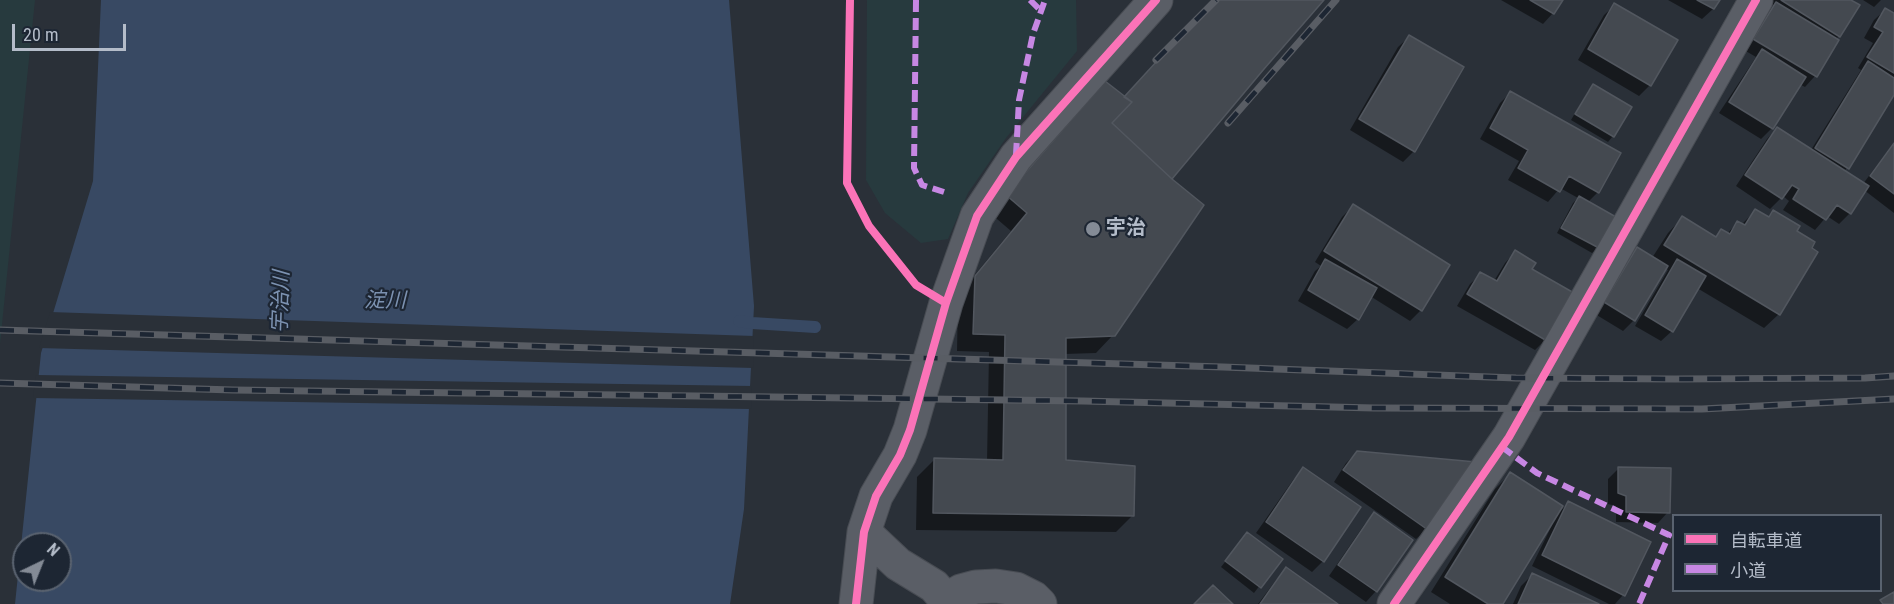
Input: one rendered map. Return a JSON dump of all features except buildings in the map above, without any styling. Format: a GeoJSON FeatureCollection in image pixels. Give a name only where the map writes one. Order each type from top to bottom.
{"type":"FeatureCollection","features":[{"type":"Feature","properties":{"kind":"street"},"geometry":{"type":"LineString","coordinates":[[856,604],[864,532],[876,496],[900,454],[910,430],[946,303],[977,216],[1016,157],[1156,0]]}},
{"type":"Feature","properties":{"kind":"street"},"geometry":{"type":"LineString","coordinates":[[1394,604],[1509,437],[1756,0]]}},
{"type":"Feature","properties":{"kind":"street"},"geometry":{"type":"LineString","coordinates":[[864,532],[898,564],[934,586],[945,602],[961,591],[976,587],[996,586],[1016,589],[1034,598],[1040,604]]}},
{"type":"Feature","properties":{"kind":"green space"},"geometry":{"type":"Polygon","coordinates":[[[0,0],[35,0],[0,344],[0,0]]]}},
{"type":"Feature","properties":{"kind":"green space"},"geometry":{"type":"Polygon","coordinates":[[[867,0],[1076,0],[1077,51],[1006,138],[968,193],[948,239],[921,243],[885,213],[866,180],[867,0]]]}},
{"type":"Feature","properties":{"kind":"water","name":"淀川"},"geometry":{"type":"Polygon","coordinates":[[[101,0],[729,0],[754,306],[744,509],[730,604],[15,604],[16,592],[72,592],[72,532],[22,532],[41,353],[93,181],[101,0]]]}},
{"type":"Feature","properties":{"kind":"pier"},"geometry":{"type":"Polygon","coordinates":[[[50,312],[754,336],[753,368],[39,348],[50,312]]]}},
{"type":"Feature","properties":{"kind":"pier"},"geometry":{"type":"Polygon","coordinates":[[[36,375],[752,386],[751,409],[33,398],[36,375]]]}},
{"type":"Feature","properties":{"kind":"waterway"},"geometry":{"type":"LineString","coordinates":[[739,321],[815,327]]}},
{"type":"Feature","properties":{"kind":"railway"},"geometry":{"type":"LineString","coordinates":[[1156,60],[1216,0]]}},
{"type":"Feature","properties":{"kind":"railway"},"geometry":{"type":"LineString","coordinates":[[1228,123],[1336,0]]}},
{"type":"Feature","properties":{"kind":"railway"},"geometry":{"type":"LineString","coordinates":[[0,330],[1516,378],[1865,378],[1894,376]]}},
{"type":"Feature","properties":{"kind":"railway"},"geometry":{"type":"LineString","coordinates":[[0,383],[233,390],[1083,401],[1374,408],[1702,409],[1894,399]]}},
{"type":"Feature","properties":{"kind":"marked path"},"geometry":{"type":"LineString","coordinates":[[916,0],[914,168],[922,185],[944,192]]}},
{"type":"Feature","properties":{"kind":"marked path"},"geometry":{"type":"LineString","coordinates":[[1030,0],[1041,11]]}},
{"type":"Feature","properties":{"kind":"marked path"},"geometry":{"type":"LineString","coordinates":[[1016,155],[1019,100],[1033,34],[1045,0]]}},
{"type":"Feature","properties":{"kind":"marked path"},"geometry":{"type":"LineString","coordinates":[[1502,447],[1537,473],[1669,535],[1639,604]]}},
{"type":"Feature","properties":{"kind":"cycle path"},"geometry":{"type":"LineString","coordinates":[[850,0],[847,183],[869,226],[916,285],[946,303]]}},
{"type":"Feature","properties":{"kind":"cycle path"},"geometry":{"type":"LineString","coordinates":[[856,604],[864,532],[876,496],[900,455],[910,430],[946,303],[977,216],[1016,157],[1156,0]]}},
{"type":"Feature","properties":{"kind":"cycle path"},"geometry":{"type":"LineString","coordinates":[[1394,604],[1509,437],[1756,0]]}},
{"type":"Feature","properties":{"kind":"place","name":"宇治"},"geometry":{"type":"Point","coordinates":[1093,229]}},
{"type":"Feature","properties":{"kind":"water label","name":"宇治川"},"geometry":{"type":"Point","coordinates":[282,302]}}]}
